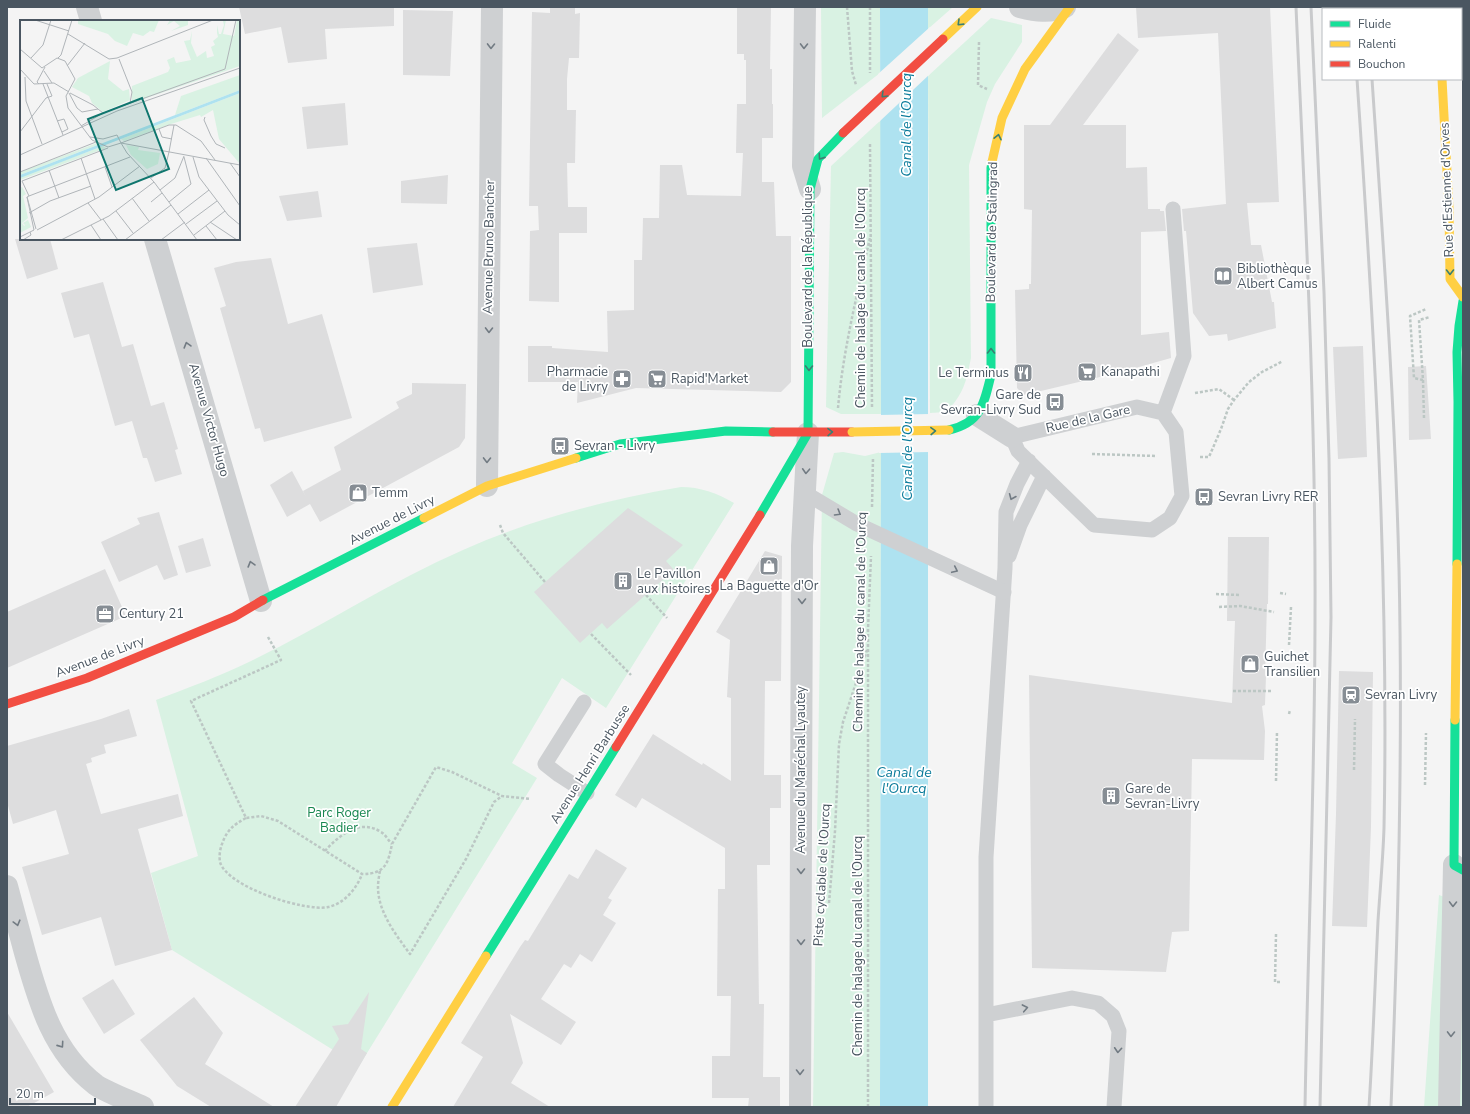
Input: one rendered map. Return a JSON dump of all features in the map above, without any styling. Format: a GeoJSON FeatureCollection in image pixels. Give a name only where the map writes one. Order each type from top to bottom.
{"type":"FeatureCollection","features":[{"type":"Feature","properties":{"kind":"main road"},"geometry":{"type":"LineString","coordinates":[[810,188],[818,159],[843,133],[974,10]]}},
{"type":"Feature","properties":{"kind":"main road","name":"Boulevard de Stalingrad"},"geometry":{"type":"LineString","coordinates":[[977,415],[985,400],[991,375],[991,168],[1002,118],[1025,69],[1048,36]]}},
{"type":"Feature","properties":{"kind":"main road","name":"Rue d'Estienne d'Orves"},"geometry":{"type":"LineString","coordinates":[[1442,80],[1449,210],[1450,279],[1463,297]]}},
{"type":"Feature","properties":{"kind":"main road","name":"Boulevard de la République"},"geometry":{"type":"LineString","coordinates":[[808,432],[810,188]]}},
{"type":"Feature","properties":{"kind":"main road"},"geometry":{"type":"LineString","coordinates":[[1458,868],[1458,402],[1456,361],[1459,319],[1463,301]]}},
{"type":"Feature","properties":{"kind":"main road","name":"Avenue de Livry"},"geometry":{"type":"LineString","coordinates":[[7,704],[87,678],[234,617],[261,601],[487,486],[620,444],[726,431],[852,432],[949,430],[966,426],[977,415]]}},
{"type":"Feature","properties":{"kind":"main road","name":"Avenue Henri Barbusse"},"geometry":{"type":"LineString","coordinates":[[392,1107],[744,542],[808,432]]}},
{"type":"Feature","properties":{"kind":"street"},"geometry":{"type":"LineString","coordinates":[[87,7],[91,20]]}},
{"type":"Feature","properties":{"kind":"street","name":"Avenue Bruno Bancher"},"geometry":{"type":"LineString","coordinates":[[487,486],[492,7]]}},
{"type":"Feature","properties":{"kind":"street","name":"Boulevard de la République"},"geometry":{"type":"LineString","coordinates":[[805,7],[803,166],[810,188]]}},
{"type":"Feature","properties":{"kind":"street","name":"Boulevard de Stalingrad"},"geometry":{"type":"LineString","coordinates":[[1020,7],[1037,11],[1062,8]]}},
{"type":"Feature","properties":{"kind":"street","name":"Boulevard de Stalingrad"},"geometry":{"type":"LineString","coordinates":[[1048,36],[1062,8]]}},
{"type":"Feature","properties":{"kind":"street","name":"Avenue Victor Hugo"},"geometry":{"type":"LineString","coordinates":[[155,240],[261,601]]}},
{"type":"Feature","properties":{"kind":"street"},"geometry":{"type":"LineString","coordinates":[[977,415],[1012,436]]}},
{"type":"Feature","properties":{"kind":"street","name":"Avenue du Maréchal Lyautey"},"geometry":{"type":"LineString","coordinates":[[800,1107],[802,546],[808,432]]}},
{"type":"Feature","properties":{"kind":"street"},"geometry":{"type":"LineString","coordinates":[[1449,1107],[1458,868]]}},
{"type":"Feature","properties":{"kind":"street"},"geometry":{"type":"LineString","coordinates":[[7,886],[35,991],[47,1021],[59,1043],[76,1066],[97,1086],[143,1107]]}},
{"type":"Feature","properties":{"kind":"lane"},"geometry":{"type":"LineString","coordinates":[[1012,436],[1018,451],[1094,525],[1152,530],[1170,518],[1182,496],[1176,432],[1163,413],[1184,356],[1173,209]]}},
{"type":"Feature","properties":{"kind":"lane","name":"Rue de la Gare"},"geometry":{"type":"LineString","coordinates":[[1012,436],[1137,407],[1163,413]]}},
{"type":"Feature","properties":{"kind":"lane"},"geometry":{"type":"LineString","coordinates":[[986,1107],[986,857],[1004,592],[1006,512],[1017,484],[1029,461]]}},
{"type":"Feature","properties":{"kind":"lane"},"geometry":{"type":"LineString","coordinates":[[1005,568],[1020,525],[1044,476]]}},
{"type":"Feature","properties":{"kind":"lane"},"geometry":{"type":"LineString","coordinates":[[805,493],[857,524],[1004,592]]}},
{"type":"Feature","properties":{"kind":"lane"},"geometry":{"type":"LineString","coordinates":[[584,702],[545,764],[587,793]]}},
{"type":"Feature","properties":{"kind":"lane"},"geometry":{"type":"LineString","coordinates":[[986,1015],[1072,998],[1098,1002],[1113,1016],[1119,1031],[1114,1107]]}},
{"type":"Feature","properties":{"kind":"path"},"geometry":{"type":"LineString","coordinates":[[847,7],[852,71],[856,86]]}},
{"type":"Feature","properties":{"kind":"path"},"geometry":{"type":"LineString","coordinates":[[974,10],[980,24],[978,85],[989,90]]}},
{"type":"Feature","properties":{"kind":"path","name":"Chemin de halage du canal de l'Ourcq"},"geometry":{"type":"LineString","coordinates":[[870,137],[872,410]]}},
{"type":"Feature","properties":{"kind":"path"},"geometry":{"type":"LineString","coordinates":[[840,388],[859,283],[871,232]]}},
{"type":"Feature","properties":{"kind":"path"},"geometry":{"type":"LineString","coordinates":[[1423,380],[1414,378],[1410,316],[1426,310]]}},
{"type":"Feature","properties":{"kind":"path"},"geometry":{"type":"LineString","coordinates":[[1424,418],[1419,320],[1430,317]]}},
{"type":"Feature","properties":{"kind":"path"},"geometry":{"type":"LineString","coordinates":[[1221,429],[1228,409],[1249,382],[1262,372],[1284,361]]}},
{"type":"Feature","properties":{"kind":"path"},"geometry":{"type":"LineString","coordinates":[[1194,393],[1219,389],[1234,400]]}},
{"type":"Feature","properties":{"kind":"path","name":"Chemin de halage du canal de l'Ourcq"},"geometry":{"type":"LineString","coordinates":[[872,457],[872,508]]}},
{"type":"Feature","properties":{"kind":"path"},"geometry":{"type":"LineString","coordinates":[[500,525],[545,582]]}},
{"type":"Feature","properties":{"kind":"path","name":"Chemin de halage du canal de l'Ourcq"},"geometry":{"type":"LineString","coordinates":[[868,1107],[868,648],[871,552]]}},
{"type":"Feature","properties":{"kind":"path"},"geometry":{"type":"LineString","coordinates":[[1280,593],[1286,594]]}},
{"type":"Feature","properties":{"kind":"path"},"geometry":{"type":"LineString","coordinates":[[646,594],[664,615]]}},
{"type":"Feature","properties":{"kind":"path"},"geometry":{"type":"LineString","coordinates":[[1216,594],[1239,595]]}},
{"type":"Feature","properties":{"kind":"path"},"geometry":{"type":"LineString","coordinates":[[1219,607],[1240,606],[1274,612]]}},
{"type":"Feature","properties":{"kind":"path"},"geometry":{"type":"LineString","coordinates":[[1289,645],[1291,607]]}},
{"type":"Feature","properties":{"kind":"path"},"geometry":{"type":"LineString","coordinates":[[591,634],[628,673]]}},
{"type":"Feature","properties":{"kind":"path"},"geometry":{"type":"LineString","coordinates":[[246,818],[191,701],[281,660],[268,637]]}},
{"type":"Feature","properties":{"kind":"path","name":"Piste cyclable de l'Ourcq"},"geometry":{"type":"LineString","coordinates":[[828,907],[835,831],[839,744],[843,722],[868,648]]}},
{"type":"Feature","properties":{"kind":"path"},"geometry":{"type":"LineString","coordinates":[[1233,691],[1271,691]]}},
{"type":"Feature","properties":{"kind":"path"},"geometry":{"type":"LineString","coordinates":[[1289,714],[1290,710]]}},
{"type":"Feature","properties":{"kind":"path"},"geometry":{"type":"LineString","coordinates":[[1354,770],[1355,719]]}},
{"type":"Feature","properties":{"kind":"path"},"geometry":{"type":"LineString","coordinates":[[1276,781],[1277,731]]}},
{"type":"Feature","properties":{"kind":"path"},"geometry":{"type":"LineString","coordinates":[[1425,785],[1426,733]]}},
{"type":"Feature","properties":{"kind":"path"},"geometry":{"type":"LineString","coordinates":[[362,874],[359,884],[341,901],[329,907],[315,908],[296,905],[262,893],[230,875],[220,862],[220,850],[225,836],[234,824],[246,818],[261,816],[278,821],[362,874],[371,874],[380,871],[386,864],[390,857],[392,844],[436,767],[452,772],[502,796],[531,799]]}},
{"type":"Feature","properties":{"kind":"path"},"geometry":{"type":"LineString","coordinates":[[380,871],[378,886],[384,914],[396,936],[410,954],[466,859],[494,802],[502,796]]}},
{"type":"Feature","properties":{"kind":"path"},"geometry":{"type":"LineString","coordinates":[[325,851],[334,840],[357,828],[370,828],[381,832],[392,844]]}},
{"type":"Feature","properties":{"kind":"path"},"geometry":{"type":"LineString","coordinates":[[1276,934],[1275,982],[1281,982]]}},
{"type":"Feature","properties":{"kind":"green space"},"geometry":{"type":"Polygon","coordinates":[[[821,7],[880,7],[880,73],[822,118],[821,7]]]}},
{"type":"Feature","properties":{"kind":"green space"},"geometry":{"type":"Polygon","coordinates":[[[928,7],[953,7],[928,29],[928,7]]]}},
{"type":"Feature","properties":{"kind":"green space"},"geometry":{"type":"Polygon","coordinates":[[[991,18],[1022,25],[1022,42],[995,84],[987,102],[969,165],[971,358],[968,374],[961,393],[946,412],[930,413],[928,76],[991,18]]]}},
{"type":"Feature","properties":{"kind":"green space"},"geometry":{"type":"Polygon","coordinates":[[[881,120],[881,414],[841,414],[826,407],[831,166],[881,120]]]}},
{"type":"Feature","properties":{"kind":"green space"},"geometry":{"type":"Polygon","coordinates":[[[843,452],[865,456],[881,452],[880,1107],[813,1107],[822,495],[834,453],[843,452]]]}},
{"type":"Feature","properties":{"kind":"green space","name":"Parc Roger Badier"},"geometry":{"type":"Polygon","coordinates":[[[681,487],[708,491],[734,503],[606,708],[562,678],[512,763],[537,778],[359,1066],[172,950],[151,873],[198,856],[156,700],[216,677],[251,661],[409,576],[489,539],[543,520],[597,504],[681,487]]]}},
{"type":"Feature","properties":{"kind":"green space"},"geometry":{"type":"Polygon","coordinates":[[[1439,895],[1463,904],[1463,1107],[1424,1107],[1439,895]]]}},
{"type":"Feature","properties":{"kind":"water","name":"Canal de l'Ourcq"},"geometry":{"type":"Polygon","coordinates":[[[880,7],[928,7],[928,1107],[880,1107],[880,7]]]}},
{"type":"Feature","properties":{"kind":"pier"},"geometry":{"type":"Polygon","coordinates":[[[930,27],[930,74],[879,122],[878,74],[930,27]]]}},
{"type":"Feature","properties":{"kind":"pier"},"geometry":{"type":"Polygon","coordinates":[[[930,414],[930,452],[879,453],[879,415],[930,414]]]}},
{"type":"Feature","properties":{"kind":"building"},"geometry":{"type":"Polygon","coordinates":[[[239,7],[394,7],[394,26],[325,29],[327,59],[288,63],[281,27],[245,34],[239,7]]]}},
{"type":"Feature","properties":{"kind":"building"},"geometry":{"type":"Polygon","coordinates":[[[550,7],[575,7],[575,14],[580,13],[579,58],[569,58],[567,79],[567,110],[576,110],[575,163],[567,163],[568,207],[587,207],[587,233],[559,233],[559,302],[529,301],[530,231],[539,230],[538,206],[529,206],[532,12],[550,13],[550,7]]]}},
{"type":"Feature","properties":{"kind":"building"},"geometry":{"type":"Polygon","coordinates":[[[737,7],[771,7],[770,69],[772,69],[773,138],[762,138],[762,182],[774,182],[776,236],[791,236],[791,382],[781,392],[636,388],[577,403],[578,382],[528,382],[528,346],[552,346],[552,348],[608,352],[607,311],[634,310],[634,260],[642,260],[643,218],[659,218],[660,165],[682,165],[687,195],[741,196],[743,153],[736,153],[737,104],[746,104],[746,60],[744,60],[744,54],[737,54],[737,7]]]}},
{"type":"Feature","properties":{"kind":"building"},"geometry":{"type":"Polygon","coordinates":[[[1136,7],[1270,7],[1279,202],[1247,203],[1251,245],[1261,245],[1272,302],[1274,302],[1276,328],[1228,341],[1227,334],[1209,336],[1193,313],[1186,231],[1184,231],[1182,209],[1226,204],[1218,33],[1138,38],[1136,7]]]}},
{"type":"Feature","properties":{"kind":"building"},"geometry":{"type":"Polygon","coordinates":[[[403,10],[453,11],[450,76],[403,75],[403,10]]]}},
{"type":"Feature","properties":{"kind":"building"},"geometry":{"type":"Polygon","coordinates":[[[1118,33],[1139,50],[1083,125],[1126,125],[1126,168],[1147,167],[1148,209],[1160,209],[1160,211],[1164,211],[1166,231],[1141,232],[1141,335],[1169,332],[1171,358],[1121,372],[1024,395],[1017,388],[1015,290],[1029,289],[1029,284],[1031,284],[1032,210],[1024,209],[1024,125],[1050,125],[1118,33]]]}},
{"type":"Feature","properties":{"kind":"building"},"geometry":{"type":"Polygon","coordinates":[[[345,103],[348,145],[307,149],[302,107],[345,103]]]}},
{"type":"Feature","properties":{"kind":"building"},"geometry":{"type":"Polygon","coordinates":[[[448,175],[447,204],[401,203],[401,181],[448,175]]]}},
{"type":"Feature","properties":{"kind":"building"},"geometry":{"type":"Polygon","coordinates":[[[318,191],[322,217],[287,221],[279,196],[318,191]]]}},
{"type":"Feature","properties":{"kind":"building"},"geometry":{"type":"Polygon","coordinates":[[[15,239],[50,240],[58,269],[27,279],[15,239]]]}},
{"type":"Feature","properties":{"kind":"building"},"geometry":{"type":"Polygon","coordinates":[[[417,243],[423,285],[373,293],[367,248],[417,243]]]}},
{"type":"Feature","properties":{"kind":"building"},"geometry":{"type":"Polygon","coordinates":[[[271,258],[288,324],[322,314],[352,418],[264,442],[260,428],[255,429],[220,308],[226,306],[214,268],[236,262],[271,258]]]}},
{"type":"Feature","properties":{"kind":"building"},"geometry":{"type":"Polygon","coordinates":[[[103,282],[122,347],[133,344],[151,406],[164,402],[178,449],[175,450],[182,474],[155,482],[147,458],[143,458],[132,421],[115,426],[89,334],[74,338],[61,293],[103,282]]]}},
{"type":"Feature","properties":{"kind":"building"},"geometry":{"type":"Polygon","coordinates":[[[1363,346],[1367,457],[1338,459],[1333,347],[1363,346]]]}},
{"type":"Feature","properties":{"kind":"building"},"geometry":{"type":"Polygon","coordinates":[[[1426,366],[1431,439],[1409,440],[1408,367],[1426,366]]]}},
{"type":"Feature","properties":{"kind":"building"},"geometry":{"type":"Polygon","coordinates":[[[412,383],[466,384],[465,438],[459,447],[320,522],[310,504],[287,517],[270,485],[292,471],[306,497],[303,491],[341,470],[334,447],[399,408],[396,402],[412,394],[412,383]]]}},
{"type":"Feature","properties":{"kind":"building"},"geometry":{"type":"Polygon","coordinates":[[[628,508],[683,545],[666,561],[674,570],[607,629],[602,623],[580,643],[534,592],[628,508]]]}},
{"type":"Feature","properties":{"kind":"building"},"geometry":{"type":"Polygon","coordinates":[[[159,512],[178,575],[164,580],[157,565],[119,582],[101,542],[140,524],[137,518],[159,512]]]}},
{"type":"Feature","properties":{"kind":"building","name":"Gare de Sevran-Livry"},"geometry":{"type":"Polygon","coordinates":[[[1228,537],[1269,537],[1265,705],[1262,706],[1265,731],[1264,760],[1192,759],[1189,931],[1172,932],[1166,972],[1032,968],[1029,675],[1232,703],[1235,621],[1227,621],[1228,537]]]}},
{"type":"Feature","properties":{"kind":"building"},"geometry":{"type":"Polygon","coordinates":[[[203,538],[211,566],[186,573],[178,546],[203,538]]]}},
{"type":"Feature","properties":{"kind":"building"},"geometry":{"type":"Polygon","coordinates":[[[765,551],[782,556],[781,681],[765,681],[764,775],[781,775],[781,808],[770,808],[770,865],[757,865],[759,1004],[764,1004],[763,1077],[780,1077],[780,1107],[748,1107],[749,1098],[712,1098],[712,1056],[730,1056],[731,996],[717,996],[718,889],[725,889],[725,848],[642,798],[636,808],[615,795],[653,734],[702,765],[703,763],[731,781],[731,698],[727,697],[730,640],[716,632],[765,551]]]}},
{"type":"Feature","properties":{"kind":"building"},"geometry":{"type":"Polygon","coordinates":[[[105,569],[126,616],[7,668],[7,612],[105,569]]]}},
{"type":"Feature","properties":{"kind":"building"},"geometry":{"type":"Polygon","coordinates":[[[1339,671],[1373,672],[1371,827],[1367,927],[1332,926],[1339,671]]]}},
{"type":"Feature","properties":{"kind":"building"},"geometry":{"type":"Polygon","coordinates":[[[129,709],[137,736],[104,745],[106,753],[91,758],[92,762],[86,764],[101,814],[178,794],[183,816],[138,829],[172,950],[115,966],[101,917],[42,935],[22,867],[69,854],[56,810],[13,824],[7,802],[7,746],[101,719],[129,709]]]}},
{"type":"Feature","properties":{"kind":"building"},"geometry":{"type":"Polygon","coordinates":[[[596,849],[627,868],[608,898],[612,900],[603,915],[616,923],[592,962],[580,954],[571,968],[564,964],[541,999],[576,1022],[561,1045],[510,1014],[523,1063],[511,1083],[550,1107],[453,1107],[483,1057],[461,1043],[520,947],[525,940],[528,941],[569,874],[578,879],[596,849]]]}},
{"type":"Feature","properties":{"kind":"building"},"geometry":{"type":"Polygon","coordinates":[[[113,979],[135,1014],[104,1034],[82,998],[113,979]]]}},
{"type":"Feature","properties":{"kind":"building"},"geometry":{"type":"Polygon","coordinates":[[[369,992],[361,1049],[367,1053],[336,1107],[295,1107],[339,1039],[332,1026],[348,1024],[369,992]]]}},
{"type":"Feature","properties":{"kind":"building"},"geometry":{"type":"Polygon","coordinates":[[[194,997],[223,1033],[205,1064],[274,1107],[211,1107],[177,1086],[140,1040],[194,997]]]}},
{"type":"Feature","properties":{"kind":"building"},"geometry":{"type":"Polygon","coordinates":[[[7,1012],[54,1092],[27,1107],[7,1107],[7,1012]]]}},
{"type":"Feature","properties":{"kind":"railway"},"geometry":{"type":"LineString","coordinates":[[1296,7],[1312,387],[1315,539],[1314,738],[1305,1107]]}},
{"type":"Feature","properties":{"kind":"railway"},"geometry":{"type":"LineString","coordinates":[[1311,7],[1324,292],[1329,459],[1331,617],[1320,1107]]}},
{"type":"Feature","properties":{"kind":"railway"},"geometry":{"type":"LineString","coordinates":[[1357,80],[1379,453],[1384,641],[1384,828],[1369,1107]]}},
{"type":"Feature","properties":{"kind":"railway"},"geometry":{"type":"LineString","coordinates":[[1372,80],[1392,385],[1399,569],[1399,838],[1391,1107]]}},
{"type":"Feature","properties":{"kind":"traffic: fast"},"geometry":{"type":"LineString","coordinates":[[760,515],[808,433],[810,189],[818,159],[843,133]]}},
{"type":"Feature","properties":{"kind":"traffic: fast"},"geometry":{"type":"LineString","coordinates":[[949,430],[960,427],[975,417],[983,403],[991,375],[992,162]]}},
{"type":"Feature","properties":{"kind":"traffic: fast"},"geometry":{"type":"LineString","coordinates":[[1457,564],[1457,352],[1463,301]]}},
{"type":"Feature","properties":{"kind":"traffic: fast"},"geometry":{"type":"LineString","coordinates":[[576,458],[620,444],[726,431],[773,432]]}},
{"type":"Feature","properties":{"kind":"traffic: fast"},"geometry":{"type":"LineString","coordinates":[[263,600],[424,518]]}},
{"type":"Feature","properties":{"kind":"traffic: fast"},"geometry":{"type":"LineString","coordinates":[[1455,720],[1454,865],[1463,870]]}},
{"type":"Feature","properties":{"kind":"traffic: fast"},"geometry":{"type":"LineString","coordinates":[[486,956],[616,747]]}},
{"type":"Feature","properties":{"kind":"traffic: slow"},"geometry":{"type":"LineString","coordinates":[[943,39],[977,7]]}},
{"type":"Feature","properties":{"kind":"traffic: slow"},"geometry":{"type":"LineString","coordinates":[[992,162],[1002,118],[1025,69],[1070,7]]}},
{"type":"Feature","properties":{"kind":"traffic: slow"},"geometry":{"type":"LineString","coordinates":[[1442,80],[1449,209],[1450,279],[1463,297]]}},
{"type":"Feature","properties":{"kind":"traffic: slow"},"geometry":{"type":"LineString","coordinates":[[852,432],[949,430]]}},
{"type":"Feature","properties":{"kind":"traffic: slow"},"geometry":{"type":"LineString","coordinates":[[424,518],[487,486],[576,458]]}},
{"type":"Feature","properties":{"kind":"traffic: slow"},"geometry":{"type":"LineString","coordinates":[[1455,720],[1457,564]]}},
{"type":"Feature","properties":{"kind":"traffic: slow"},"geometry":{"type":"LineString","coordinates":[[392,1107],[486,956]]}},
{"type":"Feature","properties":{"kind":"traffic: jam"},"geometry":{"type":"LineString","coordinates":[[843,133],[943,39]]}},
{"type":"Feature","properties":{"kind":"traffic: jam"},"geometry":{"type":"LineString","coordinates":[[773,432],[852,432]]}},
{"type":"Feature","properties":{"kind":"traffic: jam"},"geometry":{"type":"LineString","coordinates":[[616,747],[760,515]]}},
{"type":"Feature","properties":{"kind":"traffic: jam"},"geometry":{"type":"LineString","coordinates":[[7,704],[87,678],[234,617],[263,600]]}},
{"type":"Feature","properties":{"kind":"place","name":"Bibliothèque Albert Camus"},"geometry":{"type":"Point","coordinates":[1223,276]}},
{"type":"Feature","properties":{"kind":"place","name":"Kanapathi"},"geometry":{"type":"Point","coordinates":[1087,372]}},
{"type":"Feature","properties":{"kind":"place","name":"Le Terminus"},"geometry":{"type":"Point","coordinates":[1023,373]}},
{"type":"Feature","properties":{"kind":"place","name":"Pharmacie de Livry"},"geometry":{"type":"Point","coordinates":[622,379]}},
{"type":"Feature","properties":{"kind":"place","name":"Rapid'Market"},"geometry":{"type":"Point","coordinates":[657,379]}},
{"type":"Feature","properties":{"kind":"place","name":"Gare de Sevran-Livry Sud"},"geometry":{"type":"Point","coordinates":[1055,402]}},
{"type":"Feature","properties":{"kind":"place","name":"Sevran - Livry"},"geometry":{"type":"Point","coordinates":[560,446]}},
{"type":"Feature","properties":{"kind":"place","name":"Temm"},"geometry":{"type":"Point","coordinates":[358,493]}},
{"type":"Feature","properties":{"kind":"place","name":"Sevran Livry RER"},"geometry":{"type":"Point","coordinates":[1204,497]}},
{"type":"Feature","properties":{"kind":"place","name":"La Baguette d'Or"},"geometry":{"type":"Point","coordinates":[769,566]}},
{"type":"Feature","properties":{"kind":"place","name":"Le Pavillon aux histoires"},"geometry":{"type":"Point","coordinates":[623,581]}},
{"type":"Feature","properties":{"kind":"place","name":"Century 21"},"geometry":{"type":"Point","coordinates":[105,614]}},
{"type":"Feature","properties":{"kind":"place","name":"Guichet Transilien"},"geometry":{"type":"Point","coordinates":[1250,664]}},
{"type":"Feature","properties":{"kind":"place","name":"Sevran Livry"},"geometry":{"type":"Point","coordinates":[1351,695]}},
{"type":"Feature","properties":{"kind":"place","name":"Gare de Sevran-Livry"},"geometry":{"type":"Point","coordinates":[1111,796]}}]}
